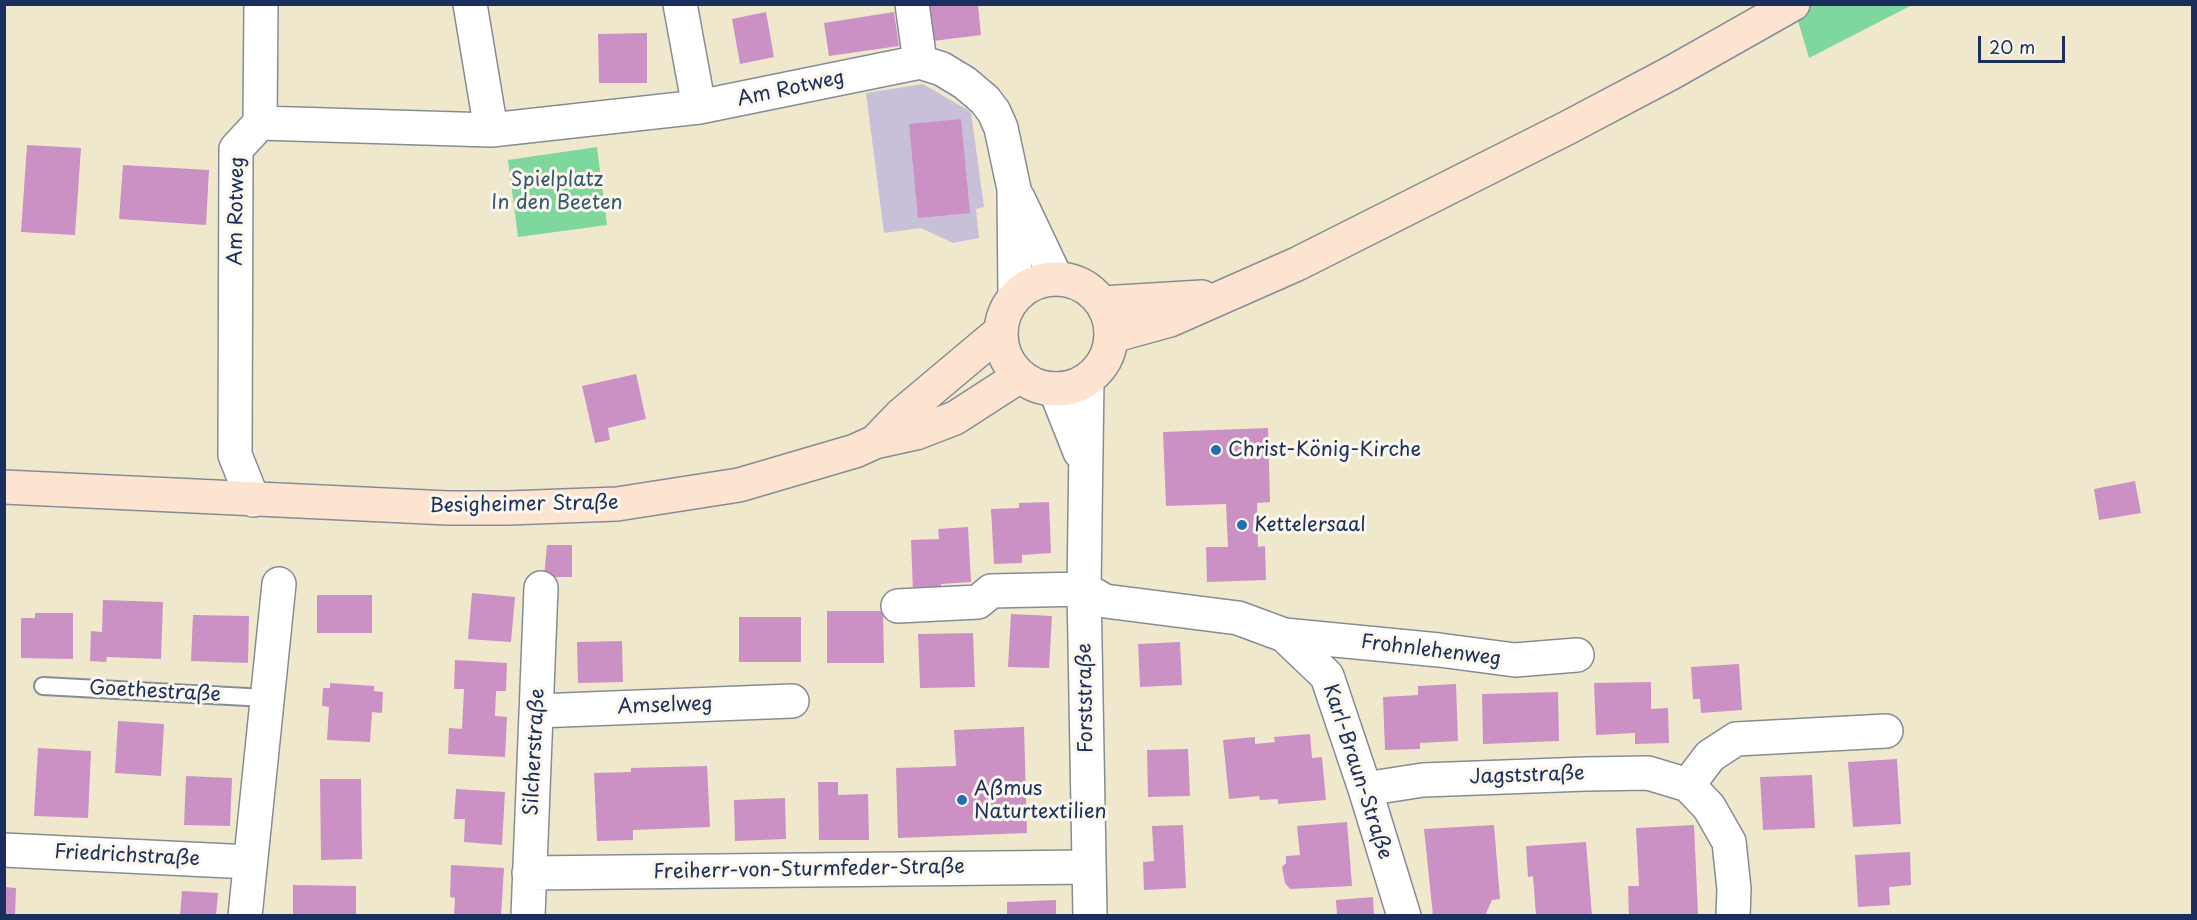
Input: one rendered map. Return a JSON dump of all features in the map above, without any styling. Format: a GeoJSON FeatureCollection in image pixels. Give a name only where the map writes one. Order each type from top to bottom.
{"type":"FeatureCollection","features":[{"type":"Feature","properties":{"kind":"main road"},"geometry":{"type":"LineString","coordinates":[[1112,336],[1170,320],[1297,264],[1567,128],[1671,73],[1793,4]]}},
{"type":"Feature","properties":{"kind":"main road"},"geometry":{"type":"LineString","coordinates":[[1056,278],[1082,284],[1102,303],[1109,319],[1112,336],[1105,361],[1087,380],[1055,389],[1043,388],[1020,376],[1009,363],[1003,348],[1001,331],[1005,312],[1015,296],[1034,283],[1056,278]]}},
{"type":"Feature","properties":{"kind":"main road"},"geometry":{"type":"LineString","coordinates":[[1102,303],[1225,295]]}},
{"type":"Feature","properties":{"kind":"main road"},"geometry":{"type":"LineString","coordinates":[[875,442],[901,415],[1001,331]]}},
{"type":"Feature","properties":{"kind":"main road","name":"Besigheimer Straße"},"geometry":{"type":"LineString","coordinates":[[4,487],[448,508],[617,504],[739,485],[855,451],[875,442],[916,433],[955,418],[1020,376]]}},
{"type":"Feature","properties":{"kind":"street"},"geometry":{"type":"LineString","coordinates":[[260,123],[261,4]]}},
{"type":"Feature","properties":{"kind":"street"},"geometry":{"type":"LineString","coordinates":[[470,4],[491,130]]}},
{"type":"Feature","properties":{"kind":"street"},"geometry":{"type":"LineString","coordinates":[[680,4],[699,107]]}},
{"type":"Feature","properties":{"kind":"street"},"geometry":{"type":"LineString","coordinates":[[912,4],[920,62],[942,69],[965,83],[985,100],[994,112],[1004,138],[1014,189],[1015,296]]}},
{"type":"Feature","properties":{"kind":"street","name":"Am Rotweg"},"geometry":{"type":"LineString","coordinates":[[253,500],[235,455],[236,149],[260,123],[491,130],[699,107],[920,62]]}},
{"type":"Feature","properties":{"kind":"street"},"geometry":{"type":"LineString","coordinates":[[1014,189],[1056,278]]}},
{"type":"Feature","properties":{"kind":"street","name":"Forststraße"},"geometry":{"type":"LineString","coordinates":[[1087,380],[1084,589],[1090,915]]}},
{"type":"Feature","properties":{"kind":"street","name":"Forststraße"},"geometry":{"type":"LineString","coordinates":[[1055,389],[1086,468]]}},
{"type":"Feature","properties":{"kind":"street"},"geometry":{"type":"LineString","coordinates":[[245,915],[279,584]]}},
{"type":"Feature","properties":{"kind":"street","name":"Silcherstraße"},"geometry":{"type":"LineString","coordinates":[[528,915],[541,588]]}},
{"type":"Feature","properties":{"kind":"street"},"geometry":{"type":"LineString","coordinates":[[898,606],[978,602],[991,591],[1084,589]]}},
{"type":"Feature","properties":{"kind":"street","name":"Karl-Braun-Straße"},"geometry":{"type":"LineString","coordinates":[[1084,589],[1105,601],[1238,618],[1284,635],[1327,676],[1404,915]]}},
{"type":"Feature","properties":{"kind":"street","name":"Frohnlehenweg"},"geometry":{"type":"LineString","coordinates":[[1284,635],[1515,660],[1577,655]]}},
{"type":"Feature","properties":{"kind":"street","name":"Amselweg"},"geometry":{"type":"LineString","coordinates":[[537,711],[792,701]]}},
{"type":"Feature","properties":{"kind":"street"},"geometry":{"type":"LineString","coordinates":[[1688,785],[1710,756],[1736,739],[1886,730]]}},
{"type":"Feature","properties":{"kind":"street","name":"Jagststraße"},"geometry":{"type":"LineString","coordinates":[[1365,789],[1423,780],[1648,773],[1688,785],[1709,807],[1730,842],[1734,889],[1733,915]]}},
{"type":"Feature","properties":{"kind":"street","name":"Friedrichstraße"},"geometry":{"type":"LineString","coordinates":[[4,850],[250,862]]}},
{"type":"Feature","properties":{"kind":"street","name":"Freiherr-von-Sturmfeder-Straße"},"geometry":{"type":"LineString","coordinates":[[529,873],[1089,867]]}},
{"type":"Feature","properties":{"kind":"lane","name":"Goethestraße"},"geometry":{"type":"LineString","coordinates":[[43,686],[266,698]]}},
{"type":"Feature","properties":{"kind":"shaded area"},"geometry":{"type":"Polygon","coordinates":[[[923,84],[971,112],[984,207],[976,209],[979,238],[953,243],[921,228],[884,233],[866,93],[923,84]]]}},
{"type":"Feature","properties":{"kind":"green space"},"geometry":{"type":"Polygon","coordinates":[[[1793,4],[1912,5],[1809,58],[1793,4]]]}},
{"type":"Feature","properties":{"kind":"green space","name":"Spielplatz In den Beeten"},"geometry":{"type":"Polygon","coordinates":[[[597,147],[607,225],[518,237],[508,160],[597,147]]]}},
{"type":"Feature","properties":{"kind":"building"},"geometry":{"type":"Polygon","coordinates":[[[929,5],[978,5],[981,35],[933,41],[929,5]]]}},
{"type":"Feature","properties":{"kind":"building"},"geometry":{"type":"Polygon","coordinates":[[[766,12],[774,57],[740,64],[732,19],[766,12]]]}},
{"type":"Feature","properties":{"kind":"building"},"geometry":{"type":"Polygon","coordinates":[[[894,12],[899,46],[829,56],[824,23],[894,12]]]}},
{"type":"Feature","properties":{"kind":"building"},"geometry":{"type":"Polygon","coordinates":[[[647,33],[647,83],[599,83],[598,34],[647,33]]]}},
{"type":"Feature","properties":{"kind":"building"},"geometry":{"type":"Polygon","coordinates":[[[961,119],[970,213],[918,218],[909,124],[961,119]]]}},
{"type":"Feature","properties":{"kind":"building"},"geometry":{"type":"Polygon","coordinates":[[[27,145],[81,148],[75,235],[21,232],[27,145]]]}},
{"type":"Feature","properties":{"kind":"building"},"geometry":{"type":"Polygon","coordinates":[[[123,165],[209,170],[206,225],[119,219],[123,165]]]}},
{"type":"Feature","properties":{"kind":"building"},"geometry":{"type":"Polygon","coordinates":[[[636,374],[646,419],[608,428],[610,440],[595,443],[582,386],[636,374]]]}},
{"type":"Feature","properties":{"kind":"building","name":"Christ-König-Kirche"},"geometry":{"type":"Polygon","coordinates":[[[1268,428],[1270,502],[1257,503],[1258,547],[1265,546],[1266,580],[1207,582],[1206,547],[1228,547],[1226,504],[1166,506],[1163,432],[1268,428]]]}},
{"type":"Feature","properties":{"kind":"building"},"geometry":{"type":"Polygon","coordinates":[[[2135,481],[2141,513],[2099,520],[2094,489],[2135,481]]]}},
{"type":"Feature","properties":{"kind":"building"},"geometry":{"type":"Polygon","coordinates":[[[1049,502],[1051,553],[1022,555],[1022,563],[994,564],[991,509],[1019,508],[1019,503],[1049,502]]]}},
{"type":"Feature","properties":{"kind":"building"},"geometry":{"type":"Polygon","coordinates":[[[968,527],[971,582],[941,584],[941,591],[913,593],[911,540],[939,539],[938,529],[968,527]]]}},
{"type":"Feature","properties":{"kind":"building"},"geometry":{"type":"Polygon","coordinates":[[[547,545],[572,545],[572,577],[544,577],[547,545]]]}},
{"type":"Feature","properties":{"kind":"building"},"geometry":{"type":"Polygon","coordinates":[[[472,593],[515,597],[511,642],[468,639],[472,593]]]}},
{"type":"Feature","properties":{"kind":"building"},"geometry":{"type":"Polygon","coordinates":[[[317,595],[372,595],[372,633],[317,633],[317,595]]]}},
{"type":"Feature","properties":{"kind":"building"},"geometry":{"type":"Polygon","coordinates":[[[103,600],[163,602],[161,659],[107,657],[106,662],[90,661],[91,631],[102,632],[103,600]]]}},
{"type":"Feature","properties":{"kind":"building"},"geometry":{"type":"Polygon","coordinates":[[[827,611],[883,611],[884,663],[827,663],[827,611]]]}},
{"type":"Feature","properties":{"kind":"building"},"geometry":{"type":"Polygon","coordinates":[[[35,613],[73,613],[73,659],[21,658],[21,618],[35,618],[35,613]]]}},
{"type":"Feature","properties":{"kind":"building"},"geometry":{"type":"Polygon","coordinates":[[[1011,614],[1052,616],[1049,668],[1008,667],[1011,614]]]}},
{"type":"Feature","properties":{"kind":"building"},"geometry":{"type":"Polygon","coordinates":[[[193,615],[249,616],[248,663],[191,661],[193,615]]]}},
{"type":"Feature","properties":{"kind":"building"},"geometry":{"type":"Polygon","coordinates":[[[739,617],[801,617],[801,662],[739,662],[739,617]]]}},
{"type":"Feature","properties":{"kind":"building"},"geometry":{"type":"Polygon","coordinates":[[[973,633],[975,687],[920,688],[918,634],[973,633]]]}},
{"type":"Feature","properties":{"kind":"building"},"geometry":{"type":"Polygon","coordinates":[[[622,641],[623,682],[578,683],[577,642],[622,641]]]}},
{"type":"Feature","properties":{"kind":"building"},"geometry":{"type":"Polygon","coordinates":[[[1180,642],[1182,685],[1140,687],[1138,644],[1180,642]]]}},
{"type":"Feature","properties":{"kind":"building"},"geometry":{"type":"Polygon","coordinates":[[[455,660],[507,663],[506,691],[496,691],[495,716],[507,717],[505,757],[448,754],[449,728],[462,729],[464,689],[454,689],[455,660]]]}},
{"type":"Feature","properties":{"kind":"building"},"geometry":{"type":"Polygon","coordinates":[[[1739,664],[1742,710],[1701,713],[1700,699],[1693,699],[1691,667],[1739,664]]]}},
{"type":"Feature","properties":{"kind":"building"},"geometry":{"type":"Polygon","coordinates":[[[1651,682],[1651,709],[1668,708],[1669,743],[1635,744],[1635,733],[1596,735],[1594,683],[1651,682]]]}},
{"type":"Feature","properties":{"kind":"building"},"geometry":{"type":"Polygon","coordinates":[[[330,683],[374,686],[374,691],[383,692],[382,713],[372,712],[370,742],[327,740],[329,707],[322,706],[323,688],[330,688],[330,683]]]}},
{"type":"Feature","properties":{"kind":"building"},"geometry":{"type":"Polygon","coordinates":[[[1456,684],[1458,741],[1420,743],[1420,749],[1385,750],[1383,697],[1418,695],[1418,686],[1456,684]]]}},
{"type":"Feature","properties":{"kind":"building"},"geometry":{"type":"Polygon","coordinates":[[[1558,692],[1559,741],[1483,744],[1482,694],[1558,692]]]}},
{"type":"Feature","properties":{"kind":"building"},"geometry":{"type":"Polygon","coordinates":[[[118,721],[164,724],[161,776],[115,773],[118,721]]]}},
{"type":"Feature","properties":{"kind":"building","name":"Aßmus Naturtextilien"},"geometry":{"type":"Polygon","coordinates":[[[1024,727],[1027,833],[898,838],[896,768],[956,766],[954,730],[1024,727]]]}},
{"type":"Feature","properties":{"kind":"building"},"geometry":{"type":"Polygon","coordinates":[[[1310,734],[1312,758],[1322,757],[1326,800],[1278,804],[1278,799],[1260,800],[1259,796],[1229,799],[1223,740],[1255,737],[1255,744],[1275,742],[1274,737],[1310,734]]]}},
{"type":"Feature","properties":{"kind":"building"},"geometry":{"type":"Polygon","coordinates":[[[38,748],[91,751],[88,818],[34,816],[38,748]]]}},
{"type":"Feature","properties":{"kind":"building"},"geometry":{"type":"Polygon","coordinates":[[[1188,749],[1190,796],[1148,797],[1147,750],[1188,749]]]}},
{"type":"Feature","properties":{"kind":"building"},"geometry":{"type":"Polygon","coordinates":[[[1897,759],[1901,824],[1853,827],[1848,762],[1897,759]]]}},
{"type":"Feature","properties":{"kind":"building"},"geometry":{"type":"Polygon","coordinates":[[[707,766],[710,827],[633,830],[633,840],[597,841],[594,773],[631,772],[631,768],[707,766]]]}},
{"type":"Feature","properties":{"kind":"building"},"geometry":{"type":"Polygon","coordinates":[[[1812,775],[1815,828],[1763,830],[1760,777],[1812,775]]]}},
{"type":"Feature","properties":{"kind":"building"},"geometry":{"type":"Polygon","coordinates":[[[186,776],[232,778],[230,826],[184,825],[186,776]]]}},
{"type":"Feature","properties":{"kind":"building"},"geometry":{"type":"Polygon","coordinates":[[[320,779],[361,779],[362,859],[321,860],[320,779]]]}},
{"type":"Feature","properties":{"kind":"building"},"geometry":{"type":"Polygon","coordinates":[[[818,782],[838,782],[838,795],[868,794],[869,840],[819,840],[818,782]]]}},
{"type":"Feature","properties":{"kind":"building"},"geometry":{"type":"Polygon","coordinates":[[[456,789],[505,792],[502,845],[464,842],[465,819],[454,819],[456,789]]]}},
{"type":"Feature","properties":{"kind":"building"},"geometry":{"type":"Polygon","coordinates":[[[785,798],[786,839],[735,841],[734,800],[785,798]]]}},
{"type":"Feature","properties":{"kind":"building"},"geometry":{"type":"Polygon","coordinates":[[[1347,822],[1352,886],[1290,889],[1285,883],[1282,867],[1286,863],[1286,856],[1300,855],[1297,826],[1347,822]]]}},
{"type":"Feature","properties":{"kind":"building"},"geometry":{"type":"Polygon","coordinates":[[[1183,825],[1186,888],[1144,890],[1143,862],[1154,861],[1152,826],[1183,825]]]}},
{"type":"Feature","properties":{"kind":"building"},"geometry":{"type":"Polygon","coordinates":[[[1494,825],[1500,899],[1492,900],[1485,916],[1433,916],[1424,829],[1494,825]]]}},
{"type":"Feature","properties":{"kind":"building"},"geometry":{"type":"Polygon","coordinates":[[[1694,825],[1698,914],[1629,916],[1628,886],[1639,886],[1636,828],[1694,825]]]}},
{"type":"Feature","properties":{"kind":"building"},"geometry":{"type":"Polygon","coordinates":[[[1586,842],[1592,916],[1536,916],[1533,876],[1528,877],[1526,846],[1586,842]]]}},
{"type":"Feature","properties":{"kind":"building"},"geometry":{"type":"Polygon","coordinates":[[[1910,852],[1911,885],[1889,887],[1890,905],[1858,907],[1855,855],[1910,852]]]}},
{"type":"Feature","properties":{"kind":"building"},"geometry":{"type":"Polygon","coordinates":[[[451,865],[504,868],[501,916],[454,916],[455,898],[450,897],[451,865]]]}},
{"type":"Feature","properties":{"kind":"building"},"geometry":{"type":"Polygon","coordinates":[[[293,885],[356,886],[356,916],[293,916],[293,885]]]}},
{"type":"Feature","properties":{"kind":"building"},"geometry":{"type":"Polygon","coordinates":[[[4,887],[16,888],[15,916],[4,916],[4,887]]]}},
{"type":"Feature","properties":{"kind":"building"},"geometry":{"type":"Polygon","coordinates":[[[182,891],[218,893],[216,916],[180,916],[182,891]]]}},
{"type":"Feature","properties":{"kind":"building"},"geometry":{"type":"Polygon","coordinates":[[[1373,897],[1374,916],[1337,916],[1336,900],[1373,897]]]}},
{"type":"Feature","properties":{"kind":"building"},"geometry":{"type":"Polygon","coordinates":[[[1056,900],[1056,916],[1007,916],[1007,902],[1056,900]]]}},
{"type":"Feature","properties":{"kind":"place","name":"Christ-König-Kirche"},"geometry":{"type":"Point","coordinates":[1216,450]}},
{"type":"Feature","properties":{"kind":"place","name":"Kettelersaal"},"geometry":{"type":"Point","coordinates":[1242,525]}},
{"type":"Feature","properties":{"kind":"place","name":"Aßmus Naturtextilien"},"geometry":{"type":"Point","coordinates":[962,800]}}]}
